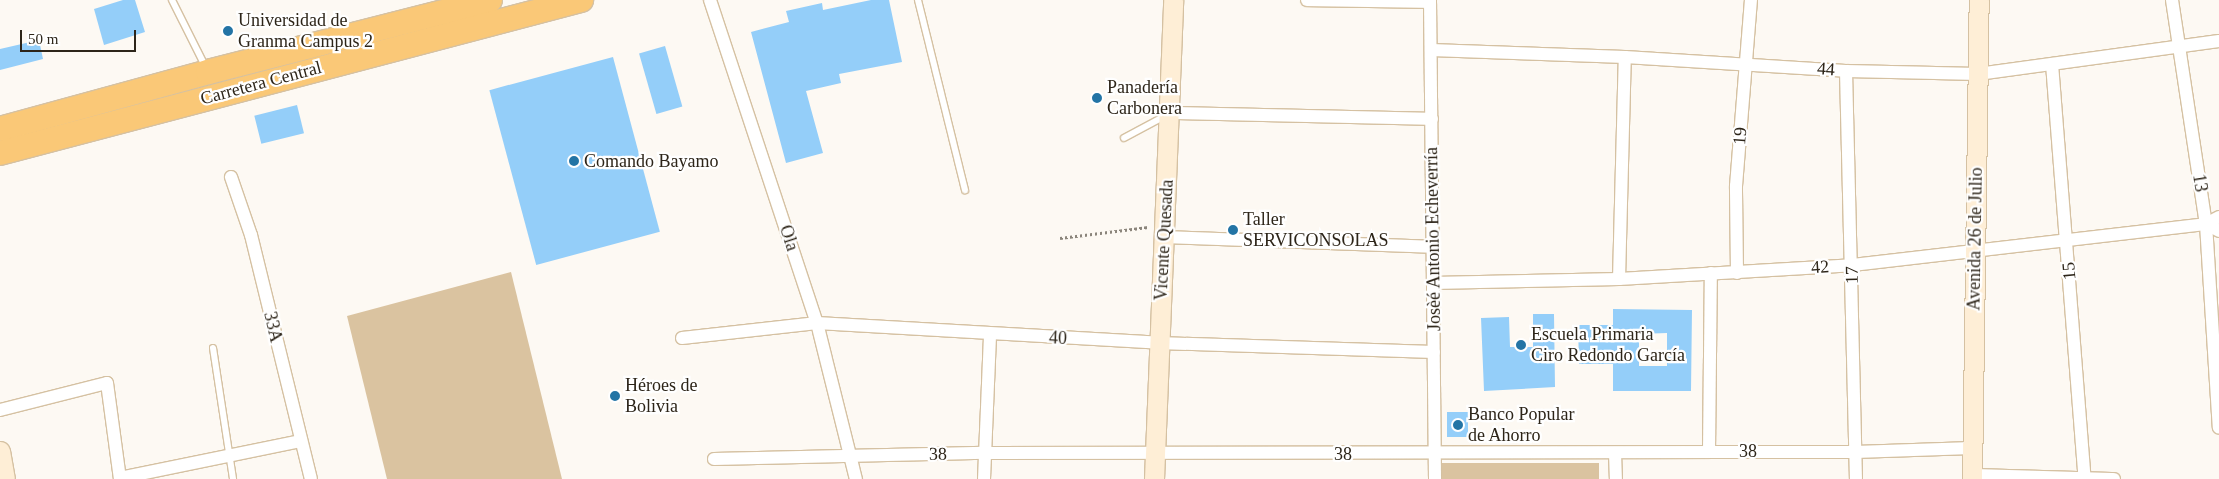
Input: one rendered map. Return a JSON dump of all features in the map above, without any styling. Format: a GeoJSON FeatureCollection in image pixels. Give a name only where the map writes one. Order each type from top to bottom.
{"type":"FeatureCollection","features":[{"type":"Feature","properties":{"kind":"highway","name":"Carretera Central"},"geometry":{"type":"LineString","coordinates":[[0,153],[449,5],[490,0]]}},
{"type":"Feature","properties":{"kind":"highway","name":"Carretera Central"},"geometry":{"type":"LineString","coordinates":[[0,129],[455,33],[581,0]]}},
{"type":"Feature","properties":{"kind":"street","name":"Ola"},"geometry":{"type":"LineString","coordinates":[[710,0],[817,323],[856,479]]}},
{"type":"Feature","properties":{"kind":"street","name":"Vicente Quesada"},"geometry":{"type":"LineString","coordinates":[[1154,479],[1164,231],[1171,113],[1173,0]]}},
{"type":"Feature","properties":{"kind":"street"},"geometry":{"type":"LineString","coordinates":[[1307,0],[1430,1]]}},
{"type":"Feature","properties":{"kind":"street","name":"19"},"geometry":{"type":"LineString","coordinates":[[1737,273],[1736,186],[1751,0]]}},
{"type":"Feature","properties":{"kind":"street","name":"Avenida 26 de Julio"},"geometry":{"type":"LineString","coordinates":[[1972,477],[1979,0]]}},
{"type":"Feature","properties":{"kind":"street","name":"13"},"geometry":{"type":"LineString","coordinates":[[2172,0],[2206,224],[2219,428]]}},
{"type":"Feature","properties":{"kind":"street","name":"Josèé Antonio Echeverría"},"geometry":{"type":"LineString","coordinates":[[1430,1],[1435,479]]}},
{"type":"Feature","properties":{"kind":"street"},"geometry":{"type":"LineString","coordinates":[[449,5],[455,33]]}},
{"type":"Feature","properties":{"kind":"street","name":"44"},"geometry":{"type":"LineString","coordinates":[[1431,50],[1746,63],[1846,71],[1978,74],[2219,41]]}},
{"type":"Feature","properties":{"kind":"street"},"geometry":{"type":"LineString","coordinates":[[1619,279],[1625,57]]}},
{"type":"Feature","properties":{"kind":"street","name":"15"},"geometry":{"type":"LineString","coordinates":[[2052,64],[2085,479]]}},
{"type":"Feature","properties":{"kind":"street","name":"17"},"geometry":{"type":"LineString","coordinates":[[1846,71],[1856,479]]}},
{"type":"Feature","properties":{"kind":"street"},"geometry":{"type":"LineString","coordinates":[[1171,113],[1432,119]]}},
{"type":"Feature","properties":{"kind":"street","name":"33A"},"geometry":{"type":"LineString","coordinates":[[231,177],[252,235],[311,479]]}},
{"type":"Feature","properties":{"kind":"street","name":"42"},"geometry":{"type":"LineString","coordinates":[[1433,283],[1619,279],[1852,265],[2206,224],[2219,217]]}},
{"type":"Feature","properties":{"kind":"street"},"geometry":{"type":"LineString","coordinates":[[2206,224],[2219,231]]}},
{"type":"Feature","properties":{"kind":"street"},"geometry":{"type":"LineString","coordinates":[[1164,231],[1432,247]]}},
{"type":"Feature","properties":{"kind":"street"},"geometry":{"type":"LineString","coordinates":[[1709,451],[1711,273]]}},
{"type":"Feature","properties":{"kind":"street","name":"40"},"geometry":{"type":"LineString","coordinates":[[682,338],[817,323],[1160,343],[1434,352]]}},
{"type":"Feature","properties":{"kind":"street"},"geometry":{"type":"LineString","coordinates":[[984,479],[990,334]]}},
{"type":"Feature","properties":{"kind":"street"},"geometry":{"type":"LineString","coordinates":[[0,410],[107,384],[120,479],[301,441]]}},
{"type":"Feature","properties":{"kind":"street","name":"38"},"geometry":{"type":"LineString","coordinates":[[714,459],[985,453],[1155,455],[1709,451],[1856,452],[1972,448]]}},
{"type":"Feature","properties":{"kind":"street"},"geometry":{"type":"LineString","coordinates":[[0,451],[5,479]]}},
{"type":"Feature","properties":{"kind":"street"},"geometry":{"type":"LineString","coordinates":[[1615,452],[1616,479]]}},
{"type":"Feature","properties":{"kind":"street"},"geometry":{"type":"LineString","coordinates":[[1972,477],[2114,479]]}},
{"type":"Feature","properties":{"kind":"lane"},"geometry":{"type":"LineString","coordinates":[[172,0],[214,83]]}},
{"type":"Feature","properties":{"kind":"lane"},"geometry":{"type":"LineString","coordinates":[[918,0],[965,190]]}},
{"type":"Feature","properties":{"kind":"lane"},"geometry":{"type":"LineString","coordinates":[[1124,138],[1171,113]]}},
{"type":"Feature","properties":{"kind":"lane"},"geometry":{"type":"LineString","coordinates":[[212,348],[233,479]]}},
{"type":"Feature","properties":{"kind":"path"},"geometry":{"type":"LineString","coordinates":[[1060,238],[1164,231]]}},
{"type":"Feature","properties":{"kind":"shaded area"},"geometry":{"type":"Polygon","coordinates":[[[511,272],[562,479],[387,479],[347,316],[511,272]]]}},
{"type":"Feature","properties":{"kind":"shaded area"},"geometry":{"type":"Polygon","coordinates":[[[1442,463],[1599,463],[1599,479],[1442,479],[1442,463]]]}},
{"type":"Feature","properties":{"kind":"building"},"geometry":{"type":"Polygon","coordinates":[[[123,0],[135,0],[145,32],[104,45],[94,9],[123,0]]]}},
{"type":"Feature","properties":{"kind":"building"},"geometry":{"type":"Polygon","coordinates":[[[871,0],[889,0],[902,62],[839,74],[841,83],[806,91],[823,153],[786,163],[751,32],[789,22],[786,11],[822,3],[823,10],[871,0]]]}},
{"type":"Feature","properties":{"kind":"building"},"geometry":{"type":"Polygon","coordinates":[[[39,40],[43,59],[0,70],[0,49],[39,40]]]}},
{"type":"Feature","properties":{"kind":"building"},"geometry":{"type":"Polygon","coordinates":[[[665,46],[682,107],[656,114],[639,53],[665,46]]]}},
{"type":"Feature","properties":{"kind":"building","name":"Comando Bayamo"},"geometry":{"type":"Polygon","coordinates":[[[613,57],[660,232],[536,265],[489,90],[613,57]]]}},
{"type":"Feature","properties":{"kind":"building"},"geometry":{"type":"Polygon","coordinates":[[[297,105],[304,133],[261,144],[254,116],[297,105]]]}},
{"type":"Feature","properties":{"kind":"building"},"geometry":{"type":"Polygon","coordinates":[[[1613,309],[1692,310],[1691,391],[1613,391],[1613,364],[1579,364],[1578,325],[1613,325],[1613,309]],[[1667,333],[1639,334],[1639,366],[1667,366],[1667,333]]]}},
{"type":"Feature","properties":{"kind":"building"},"geometry":{"type":"Polygon","coordinates":[[[1533,314],[1554,314],[1555,387],[1484,391],[1481,318],[1509,317],[1510,347],[1533,347],[1533,314]]]}},
{"type":"Feature","properties":{"kind":"building","name":"Banco Popular de Ahorro"},"geometry":{"type":"Polygon","coordinates":[[[1447,412],[1468,412],[1468,437],[1447,437],[1447,412]]]}},
{"type":"Feature","properties":{"kind":"place","name":"Universidad de Granma Campus 2"},"geometry":{"type":"Point","coordinates":[228,31]}},
{"type":"Feature","properties":{"kind":"place","name":"Panadería Carbonera"},"geometry":{"type":"Point","coordinates":[1097,98]}},
{"type":"Feature","properties":{"kind":"place","name":"Comando Bayamo"},"geometry":{"type":"Point","coordinates":[574,161]}},
{"type":"Feature","properties":{"kind":"place","name":"Taller SERVICONSOLAS"},"geometry":{"type":"Point","coordinates":[1233,230]}},
{"type":"Feature","properties":{"kind":"place","name":"Escuela Primaria Ciro Redondo García"},"geometry":{"type":"Point","coordinates":[1521,345]}},
{"type":"Feature","properties":{"kind":"place","name":"Héroes de Bolivia"},"geometry":{"type":"Point","coordinates":[615,396]}},
{"type":"Feature","properties":{"kind":"place","name":"Banco Popular de Ahorro"},"geometry":{"type":"Point","coordinates":[1458,425]}}]}
